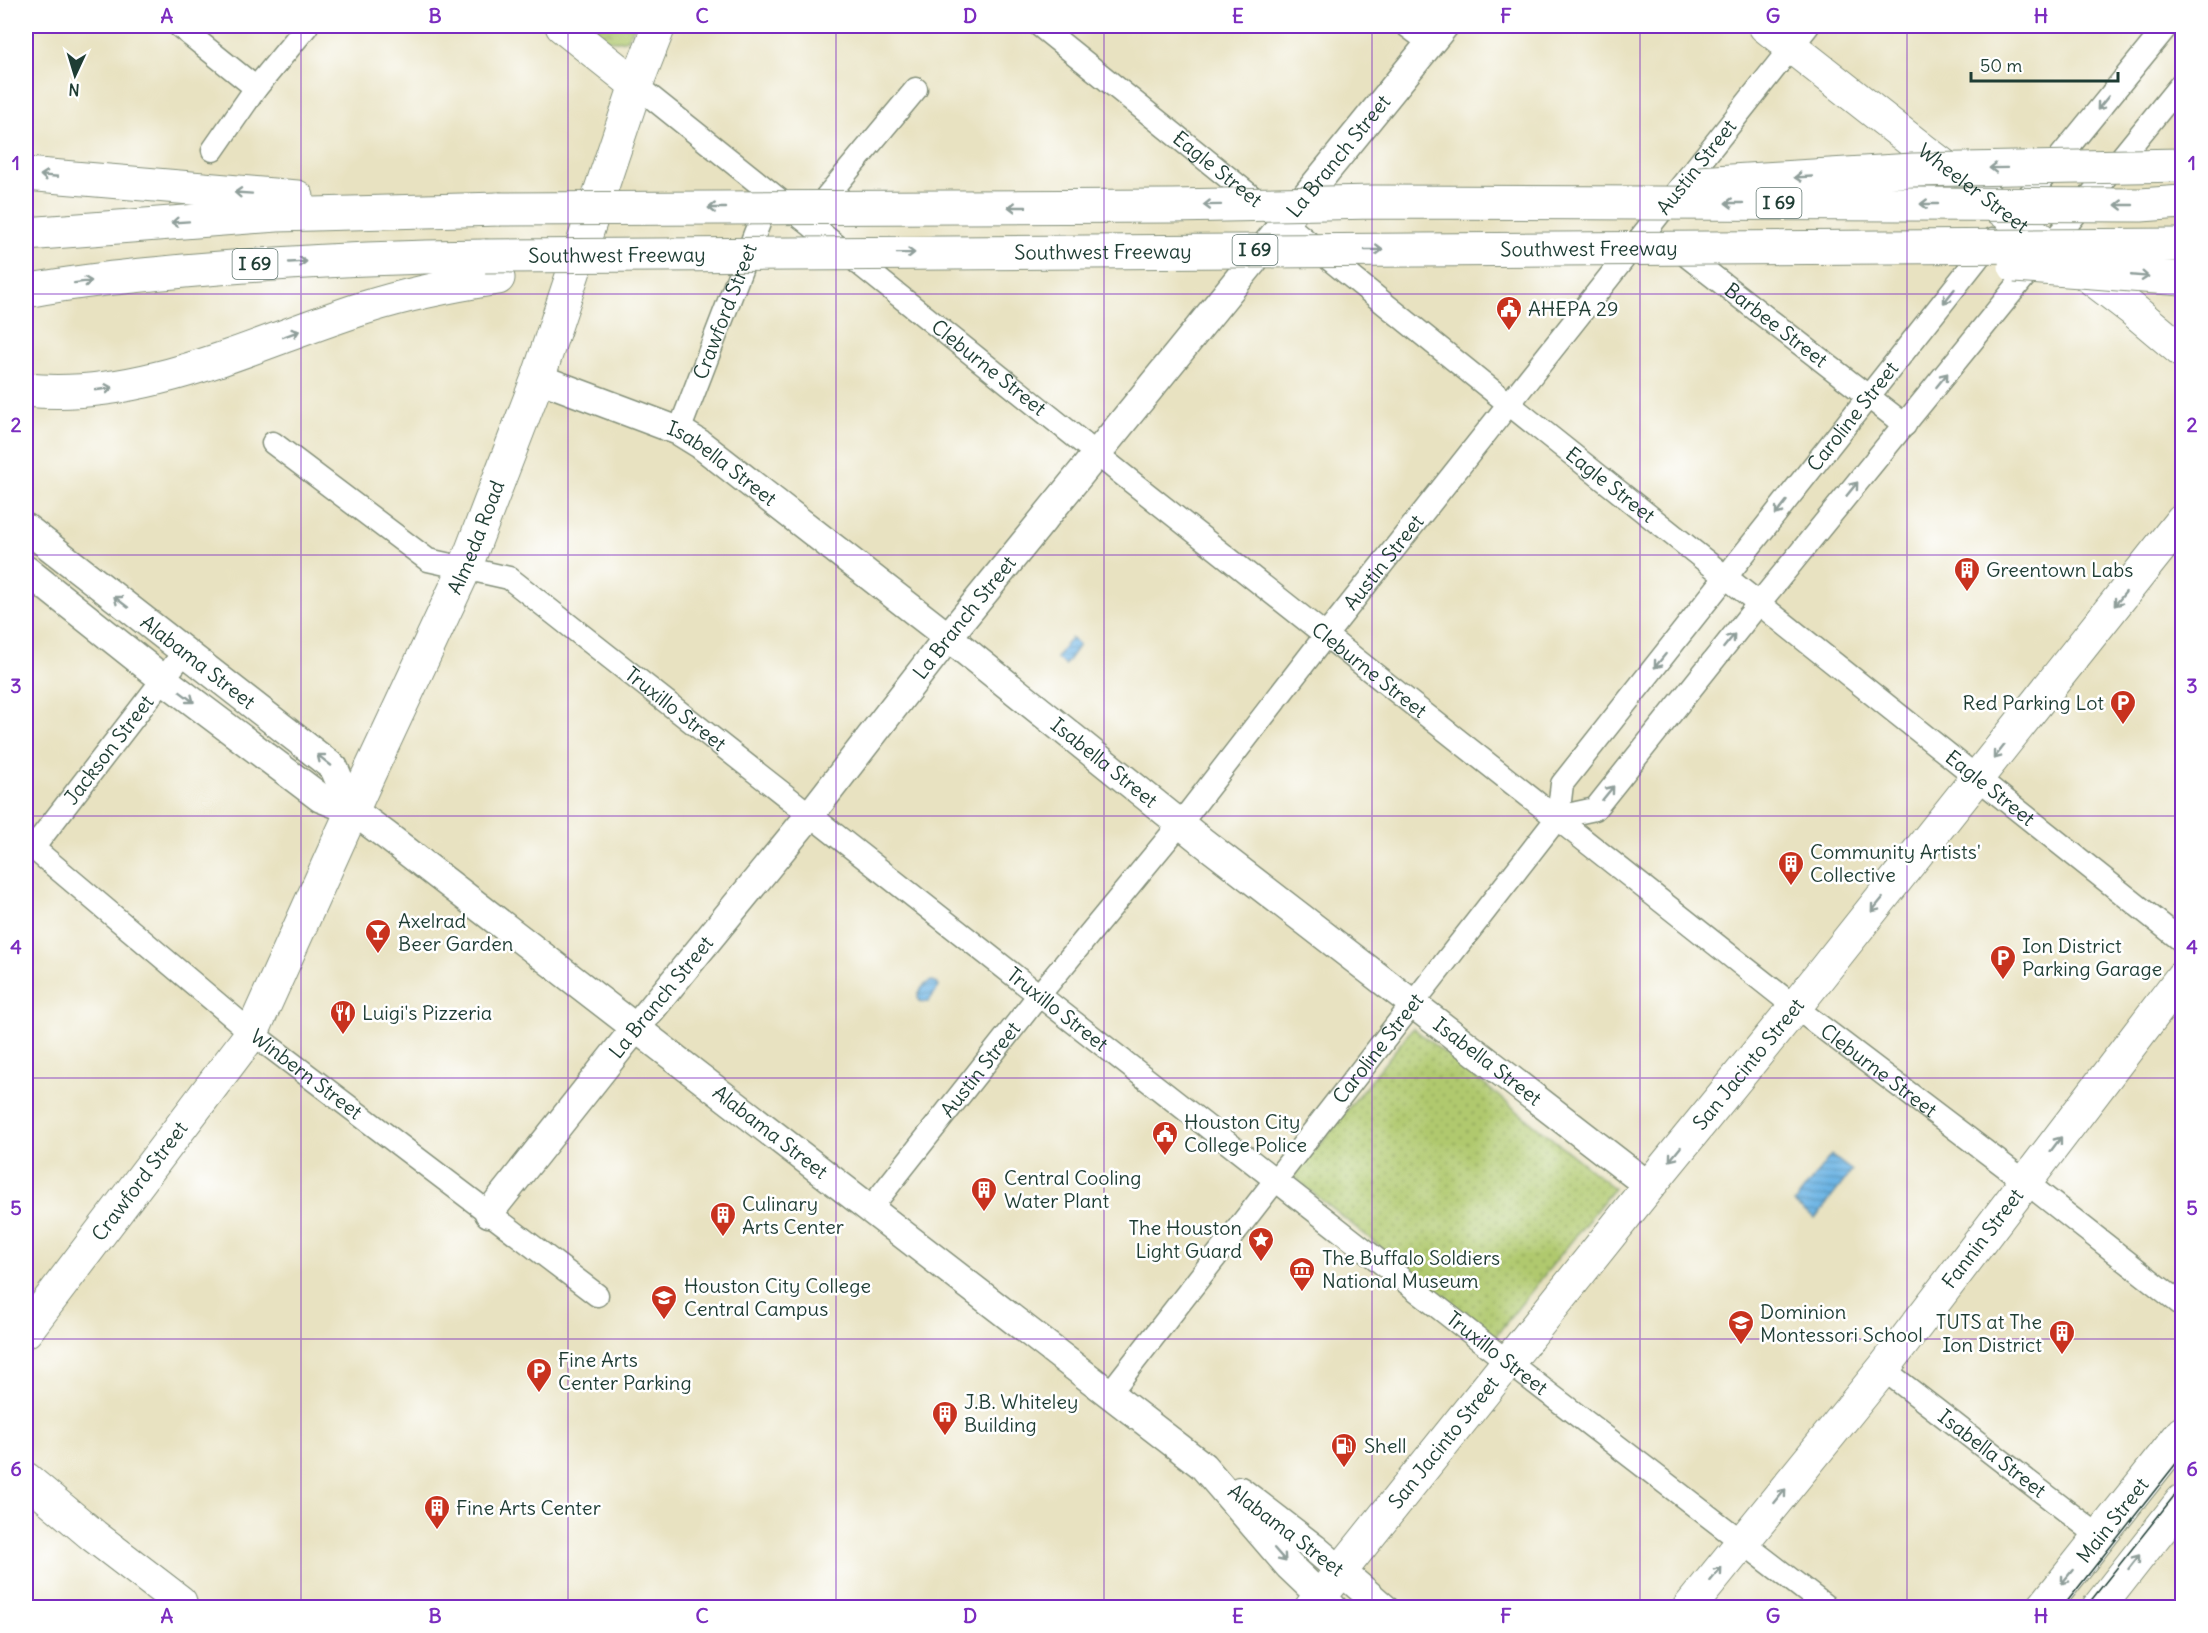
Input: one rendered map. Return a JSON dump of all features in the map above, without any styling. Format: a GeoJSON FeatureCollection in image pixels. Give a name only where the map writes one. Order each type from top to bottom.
{"type":"FeatureCollection","features":[{"type":"Feature","properties":{"kind":"main road","name":"Cleburne Street"},"geometry":{"type":"LineString","coordinates":[[562,26],[636,85]]}},
{"type":"Feature","properties":{"kind":"main road","name":"Almeda Road"},"geometry":{"type":"LineString","coordinates":[[252,1033],[352,810],[465,568],[538,378],[636,85],[659,26]]}},
{"type":"Feature","properties":{"kind":"main road","name":"Wheeler Street"},"geometry":{"type":"LineString","coordinates":[[1765,26],[1800,36],[2011,217],[2141,316],[2182,351]]}},
{"type":"Feature","properties":{"kind":"main road"},"geometry":{"type":"LineString","coordinates":[[1375,202],[1913,170],[2182,165]]}},
{"type":"Feature","properties":{"kind":"main road"},"geometry":{"type":"LineString","coordinates":[[26,174],[197,190],[484,210]]}},
{"type":"Feature","properties":{"kind":"main road","name":"I 69"},"geometry":{"type":"LineString","coordinates":[[26,234],[277,215],[484,210],[1172,206],[1375,202],[2117,205],[2182,202]]}},
{"type":"Feature","properties":{"kind":"main road","name":"Southwest Freeway"},"geometry":{"type":"LineString","coordinates":[[26,291],[144,275],[374,257],[492,267],[606,255],[2182,245]]}},
{"type":"Feature","properties":{"kind":"main road"},"geometry":{"type":"LineString","coordinates":[[1747,248],[2182,279]]}},
{"type":"Feature","properties":{"kind":"main road"},"geometry":{"type":"LineString","coordinates":[[36,391],[85,392],[125,386],[219,359],[365,307],[458,284],[492,267]]}},
{"type":"Feature","properties":{"kind":"main road","name":"San Jacinto Street"},"geometry":{"type":"LineString","coordinates":[[1322,1604],[1342,1571],[1649,1186],[1796,1007],[2182,520]]}},
{"type":"Feature","properties":{"kind":"main road","name":"Fannin Street"},"geometry":{"type":"LineString","coordinates":[[1689,1608],[1883,1369],[2182,977]]}},
{"type":"Feature","properties":{"kind":"main road","name":"Crawford Street"},"geometry":{"type":"LineString","coordinates":[[26,1331],[252,1033]]}},
{"type":"Feature","properties":{"kind":"main road","name":"Main Street"},"geometry":{"type":"LineString","coordinates":[[2043,1608],[2182,1433]]}},
{"type":"Feature","properties":{"kind":"main road"},"geometry":{"type":"LineString","coordinates":[[26,1479],[181,1606]]}},
{"type":"Feature","properties":{"kind":"main road"},"geometry":{"type":"LineString","coordinates":[[2098,1608],[2182,1501]]}},
{"type":"Feature","properties":{"kind":"street"},"geometry":{"type":"LineString","coordinates":[[179,26],[256,88]]}},
{"type":"Feature","properties":{"kind":"street"},"geometry":{"type":"LineString","coordinates":[[213,150],[256,88],[307,26]]}},
{"type":"Feature","properties":{"kind":"street"},"geometry":{"type":"LineString","coordinates":[[1407,26],[1437,34]]}},
{"type":"Feature","properties":{"kind":"street","name":"Caroline Street"},"geometry":{"type":"LineString","coordinates":[[1109,1394],[1558,818],[1562,784],[2011,217],[2166,26]]}},
{"type":"Feature","properties":{"kind":"street","name":"Eagle Street"},"geometry":{"type":"LineString","coordinates":[[1054,30],[1284,222],[1509,404],[2182,941]]}},
{"type":"Feature","properties":{"kind":"street","name":"La Branch Street"},"geometry":{"type":"LineString","coordinates":[[489,1213],[810,815],[948,637],[1437,34]]}},
{"type":"Feature","properties":{"kind":"street","name":"Austin Street"},"geometry":{"type":"LineString","coordinates":[[870,1209],[1039,996],[1180,824],[1326,635],[1800,36]]}},
{"type":"Feature","properties":{"kind":"street"},"geometry":{"type":"LineString","coordinates":[[1558,818],[1595,809],[1760,602],[2051,247],[2182,83]]}},
{"type":"Feature","properties":{"kind":"street","name":"Cleburne Street"},"geometry":{"type":"LineString","coordinates":[[636,85],[1097,454],[1796,1007],[2027,1183],[2182,1305]]}},
{"type":"Feature","properties":{"kind":"street"},"geometry":{"type":"LineString","coordinates":[[807,220],[916,89]]}},
{"type":"Feature","properties":{"kind":"street","name":"Crawford Street"},"geometry":{"type":"LineString","coordinates":[[680,431],[771,192]]}},
{"type":"Feature","properties":{"kind":"street","name":"Barbee Street"},"geometry":{"type":"LineString","coordinates":[[1648,226],[1905,425]]}},
{"type":"Feature","properties":{"kind":"street","name":"Isabella Street"},"geometry":{"type":"LineString","coordinates":[[538,378],[680,431],[700,444],[948,637],[1180,824],[1649,1186]]}},
{"type":"Feature","properties":{"kind":"street","name":"Truxillo Street"},"geometry":{"type":"LineString","coordinates":[[273,443],[428,560],[509,578],[1039,996],[1828,1608]]}},
{"type":"Feature","properties":{"kind":"street","name":"Alabama Street"},"geometry":{"type":"LineString","coordinates":[[26,528],[334,768],[352,810]]}},
{"type":"Feature","properties":{"kind":"street","name":"Alabama Street"},"geometry":{"type":"LineString","coordinates":[[26,570],[163,679],[321,798],[352,810],[1203,1466],[1322,1604]]}},
{"type":"Feature","properties":{"kind":"street","name":"Jackson Street"},"geometry":{"type":"LineString","coordinates":[[29,845],[185,651]]}},
{"type":"Feature","properties":{"kind":"street","name":"Winbern Street"},"geometry":{"type":"LineString","coordinates":[[29,845],[252,1033],[597,1295]]}},
{"type":"Feature","properties":{"kind":"street","name":"Isabella Street"},"geometry":{"type":"LineString","coordinates":[[1883,1369],[2100,1537]]}},
{"type":"Feature","properties":{"kind":"street","name":"Alabama Street"},"geometry":{"type":"LineString","coordinates":[[1214,1479],[1236,1488],[1342,1571],[1384,1608]]}},
{"type":"Feature","properties":{"kind":"green space"},"geometry":{"type":"Polygon","coordinates":[[[588,26],[635,26],[627,39],[615,41],[588,26]]]}},
{"type":"Feature","properties":{"kind":"green space"},"geometry":{"type":"Polygon","coordinates":[[[1413,1028],[1614,1188],[1494,1338],[1293,1177],[1413,1028]]]}},
{"type":"Feature","properties":{"kind":"water"},"geometry":{"type":"Polygon","coordinates":[[[1071,638],[1079,645],[1065,665],[1056,658],[1071,638]]]}},
{"type":"Feature","properties":{"kind":"water"},"geometry":{"type":"Polygon","coordinates":[[[933,981],[939,987],[928,1002],[921,1002],[918,995],[927,983],[933,981]]]}},
{"type":"Feature","properties":{"kind":"water"},"geometry":{"type":"Polygon","coordinates":[[[1831,1155],[1852,1171],[1815,1219],[1794,1203],[1831,1155]]]}},
{"type":"Feature","properties":{"kind":"tram line"},"geometry":{"type":"LineString","coordinates":[[2062,1608],[2182,1456]]}},
{"type":"Feature","properties":{"kind":"tram line"},"geometry":{"type":"LineString","coordinates":[[2085,1608],[2182,1486]]}},
{"type":"Feature","properties":{"kind":"place","name":"AHEPA 29"},"geometry":{"type":"Point","coordinates":[1509,332]}},
{"type":"Feature","properties":{"kind":"place","name":"Greentown Labs"},"geometry":{"type":"Point","coordinates":[1967,593]}},
{"type":"Feature","properties":{"kind":"place","name":"Red Parking Lot"},"geometry":{"type":"Point","coordinates":[2123,726]}},
{"type":"Feature","properties":{"kind":"place","name":"Community Artists' Collective"},"geometry":{"type":"Point","coordinates":[1791,887]}},
{"type":"Feature","properties":{"kind":"place","name":"Axelrad Beer Garden"},"geometry":{"type":"Point","coordinates":[378,955]}},
{"type":"Feature","properties":{"kind":"place","name":"Ion District Parking Garage"},"geometry":{"type":"Point","coordinates":[2003,981]}},
{"type":"Feature","properties":{"kind":"place","name":"Luigi's Pizzeria"},"geometry":{"type":"Point","coordinates":[343,1036]}},
{"type":"Feature","properties":{"kind":"place","name":"Houston City College Police"},"geometry":{"type":"Point","coordinates":[1165,1157]}},
{"type":"Feature","properties":{"kind":"place","name":"Central Cooling Water Plant"},"geometry":{"type":"Point","coordinates":[984,1213]}},
{"type":"Feature","properties":{"kind":"place","name":"Culinary Arts Center"},"geometry":{"type":"Point","coordinates":[723,1238]}},
{"type":"Feature","properties":{"kind":"place","name":"The Houston Light Guard"},"geometry":{"type":"Point","coordinates":[1261,1263]}},
{"type":"Feature","properties":{"kind":"place","name":"The Buffalo Soldiers National Museum"},"geometry":{"type":"Point","coordinates":[1302,1293]}},
{"type":"Feature","properties":{"kind":"place","name":"Houston City College Central Campus"},"geometry":{"type":"Point","coordinates":[664,1321]}},
{"type":"Feature","properties":{"kind":"place","name":"Dominion Montessori School"},"geometry":{"type":"Point","coordinates":[1741,1346]}},
{"type":"Feature","properties":{"kind":"place","name":"TUTS at The Ion District"},"geometry":{"type":"Point","coordinates":[2062,1356]}},
{"type":"Feature","properties":{"kind":"place","name":"Fine Arts Center Parking"},"geometry":{"type":"Point","coordinates":[539,1394]}},
{"type":"Feature","properties":{"kind":"place","name":"J.B. Whiteley Building"},"geometry":{"type":"Point","coordinates":[945,1437]}},
{"type":"Feature","properties":{"kind":"place","name":"Shell"},"geometry":{"type":"Point","coordinates":[1344,1469]}},
{"type":"Feature","properties":{"kind":"place","name":"Fine Arts Center"},"geometry":{"type":"Point","coordinates":[437,1531]}}]}
